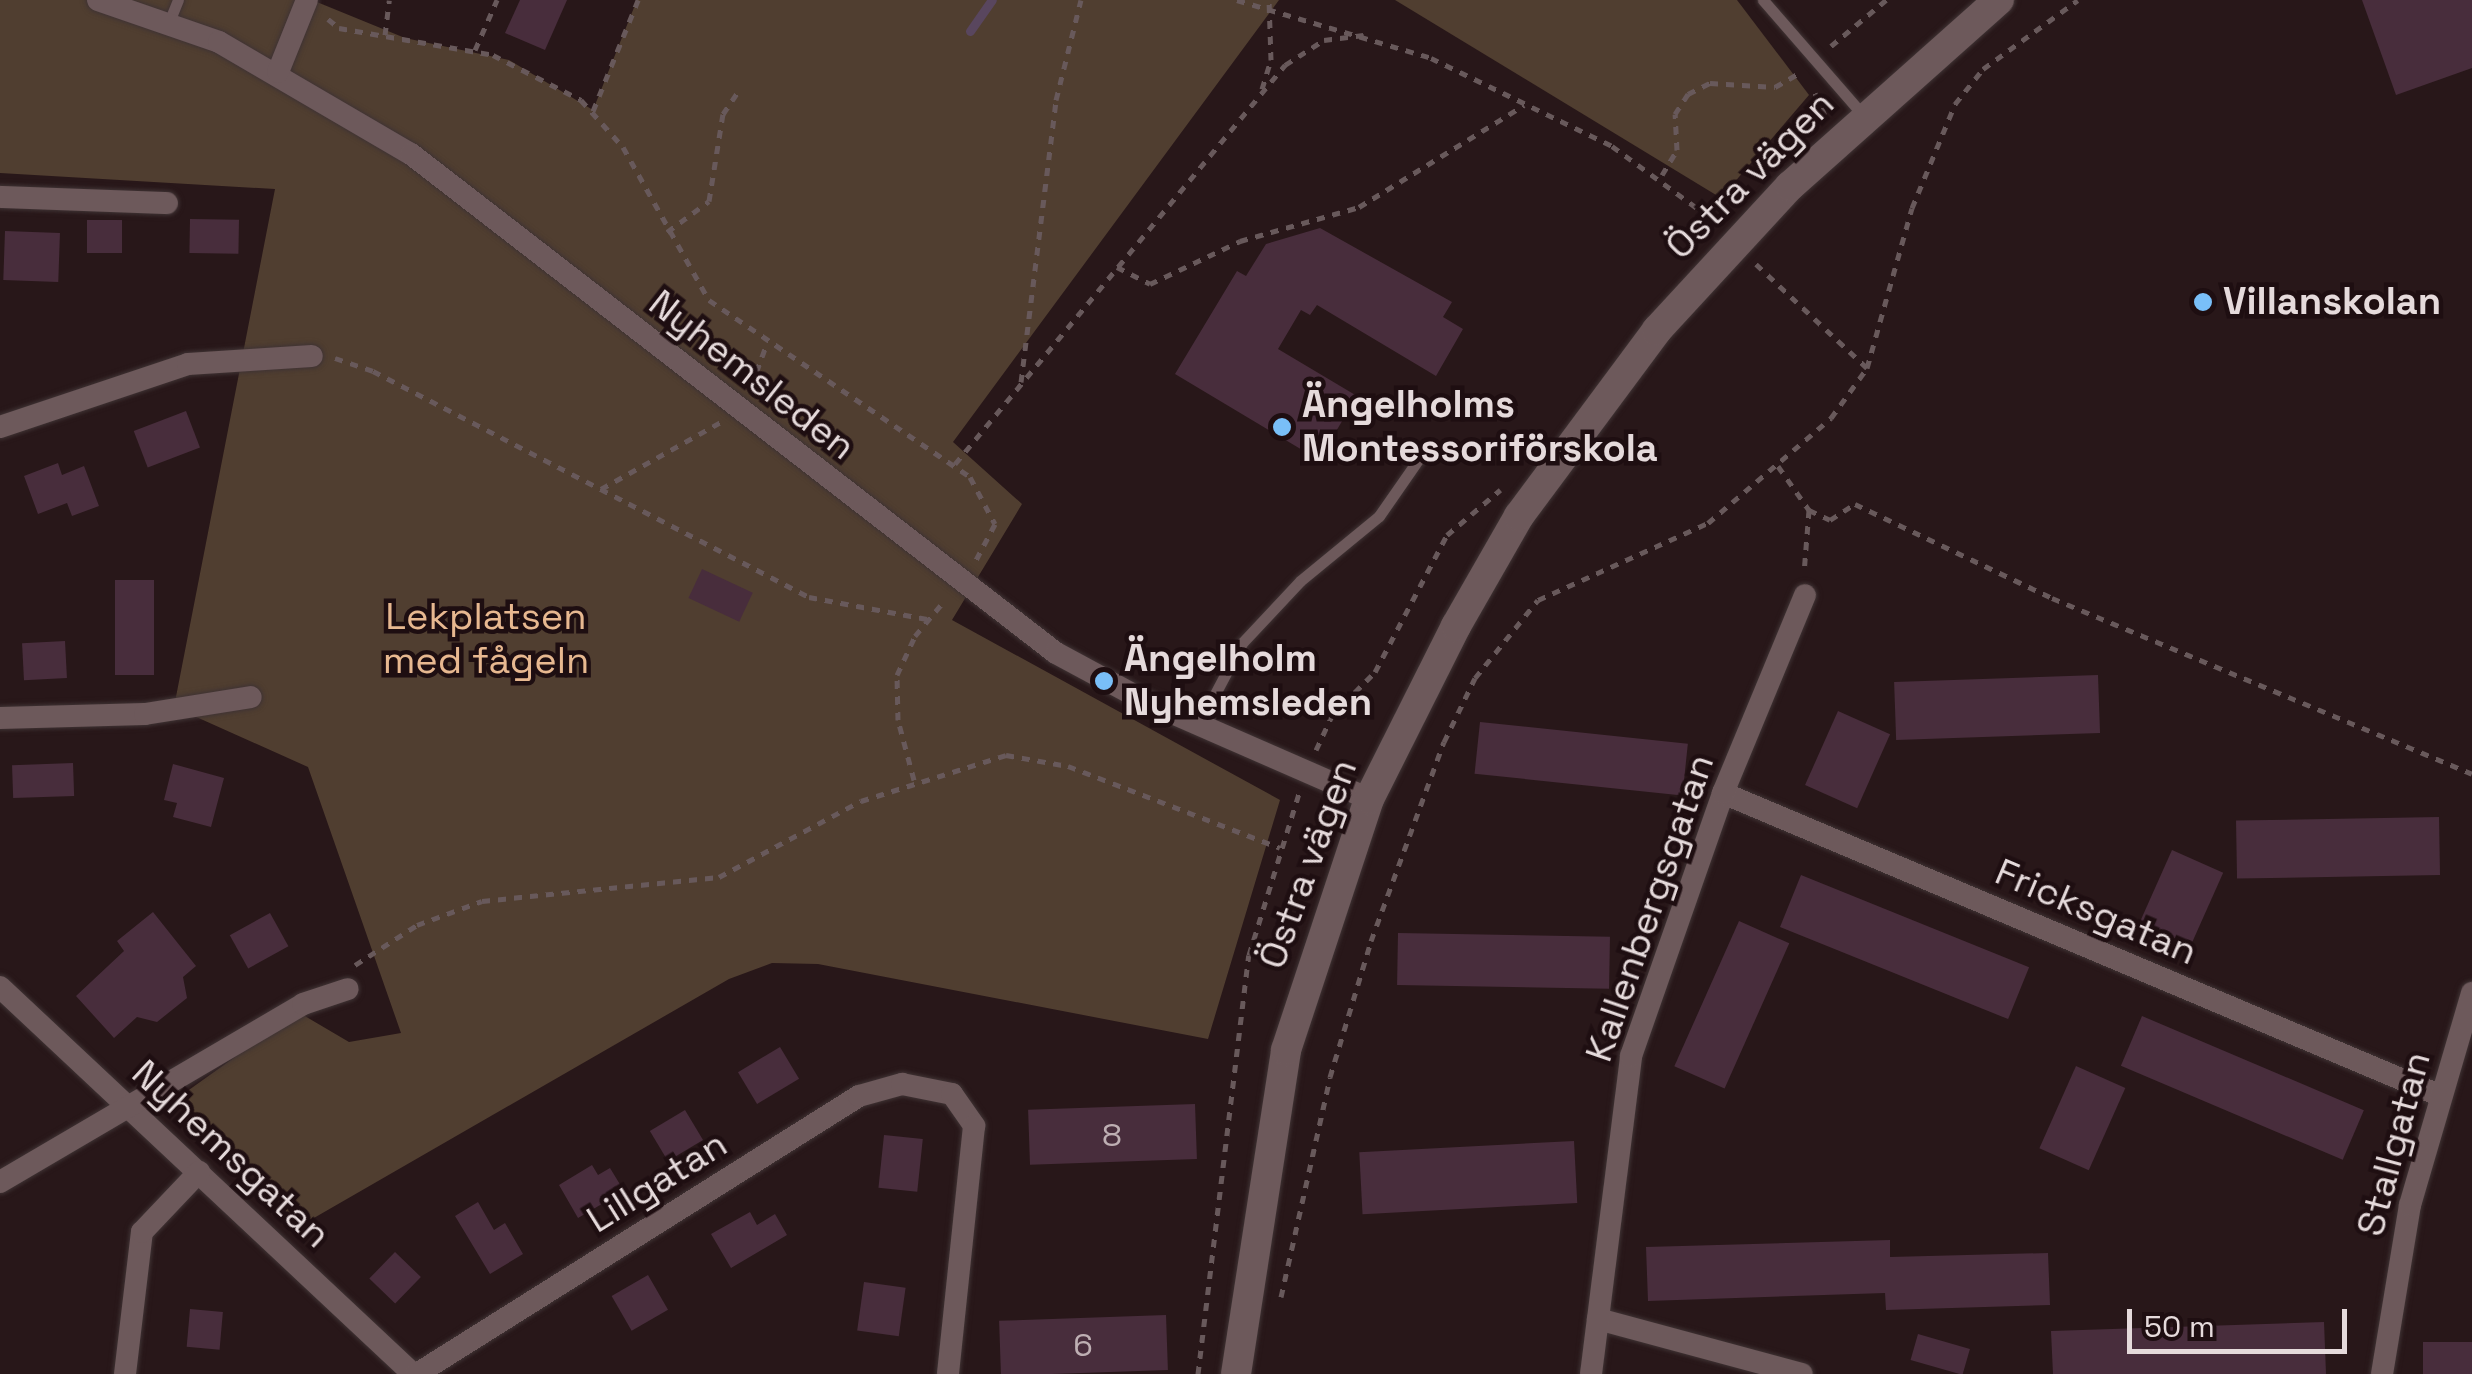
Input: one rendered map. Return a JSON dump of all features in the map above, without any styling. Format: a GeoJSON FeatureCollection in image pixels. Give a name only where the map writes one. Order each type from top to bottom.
{"type":"FeatureCollection","features":[{"type":"Feature","properties":{"kind":"main road","name":"Östra vägen"},"geometry":{"type":"LineString","coordinates":[[1236,1374],[1286,1050],[1369,799],[1519,516],[1584,422],[1732,244],[1864,116],[2000,0]]}},
{"type":"Feature","properties":{"kind":"street","name":"Nyhemsleden"},"geometry":{"type":"LineString","coordinates":[[98,0],[174,11],[411,154],[1012,623],[1198,726],[1369,799]]}},
{"type":"Feature","properties":{"kind":"street"},"geometry":{"type":"LineString","coordinates":[[278,72],[305,4]]}},
{"type":"Feature","properties":{"kind":"street"},"geometry":{"type":"LineString","coordinates":[[0,197],[167,203]]}},
{"type":"Feature","properties":{"kind":"street"},"geometry":{"type":"LineString","coordinates":[[0,427],[188,364],[312,356]]}},
{"type":"Feature","properties":{"kind":"street","name":"Kallenbergsgatan"},"geometry":{"type":"LineString","coordinates":[[1591,1374],[1631,1056],[1723,794],[1805,595]]}},
{"type":"Feature","properties":{"kind":"street"},"geometry":{"type":"LineString","coordinates":[[0,718],[145,714],[251,697]]}},
{"type":"Feature","properties":{"kind":"street","name":"Fricksgatan"},"geometry":{"type":"LineString","coordinates":[[1723,794],[2441,1096]]}},
{"type":"Feature","properties":{"kind":"street","name":"Nyhemsgatan"},"geometry":{"type":"LineString","coordinates":[[0,987],[415,1374]]}},
{"type":"Feature","properties":{"kind":"street"},"geometry":{"type":"LineString","coordinates":[[0,1182],[127,1104],[338,990]]}},
{"type":"Feature","properties":{"kind":"street","name":"Stallgatan"},"geometry":{"type":"LineString","coordinates":[[2382,1374],[2405,1230],[2472,994]]}},
{"type":"Feature","properties":{"kind":"street","name":"Lillgatan"},"geometry":{"type":"LineString","coordinates":[[415,1374],[859,1096],[902,1084],[945,1091],[968,1110],[974,1135],[948,1374]]}},
{"type":"Feature","properties":{"kind":"street"},"geometry":{"type":"LineString","coordinates":[[125,1374],[142,1232],[199,1172]]}},
{"type":"Feature","properties":{"kind":"street"},"geometry":{"type":"LineString","coordinates":[[1598,1319],[1802,1374]]}},
{"type":"Feature","properties":{"kind":"lane"},"geometry":{"type":"LineString","coordinates":[[1763,0],[1864,116]]}},
{"type":"Feature","properties":{"kind":"lane"},"geometry":{"type":"LineString","coordinates":[[1198,726],[1242,643],[1300,580],[1379,516],[1420,457]]}},
{"type":"Feature","properties":{"kind":"path"},"geometry":{"type":"LineString","coordinates":[[384,35],[388,0]]}},
{"type":"Feature","properties":{"kind":"path"},"geometry":{"type":"LineString","coordinates":[[475,50],[498,0]]}},
{"type":"Feature","properties":{"kind":"path"},"geometry":{"type":"LineString","coordinates":[[593,111],[638,0]]}},
{"type":"Feature","properties":{"kind":"path"},"geometry":{"type":"LineString","coordinates":[[1021,382],[1056,100],[1081,0]]}},
{"type":"Feature","properties":{"kind":"path"},"geometry":{"type":"LineString","coordinates":[[1238,0],[1364,35],[1524,104],[1662,176],[1704,214]]}},
{"type":"Feature","properties":{"kind":"path"},"geometry":{"type":"LineString","coordinates":[[1261,92],[1271,60],[1269,0]]}},
{"type":"Feature","properties":{"kind":"path"},"geometry":{"type":"LineString","coordinates":[[1662,176],[1677,150],[1676,114],[1688,94],[1710,83],[1776,87],[1886,0]]}},
{"type":"Feature","properties":{"kind":"path"},"geometry":{"type":"LineString","coordinates":[[1278,1314],[1304,1180],[1371,941],[1444,742],[1476,678],[1506,631],[1552,590],[1708,523],[1831,418],[1866,368],[1912,208],[1955,104],[1983,69],[2078,0]]}},
{"type":"Feature","properties":{"kind":"path"},"geometry":{"type":"LineString","coordinates":[[305,4],[339,28],[475,50],[547,77],[593,111],[632,163],[666,233],[709,300],[767,343],[954,464],[994,512],[993,533],[973,565]]}},
{"type":"Feature","properties":{"kind":"path"},"geometry":{"type":"LineString","coordinates":[[954,464],[1261,92],[1306,49],[1364,35]]}},
{"type":"Feature","properties":{"kind":"path"},"geometry":{"type":"LineString","coordinates":[[666,233],[708,201],[723,114],[740,90]]}},
{"type":"Feature","properties":{"kind":"path"},"geometry":{"type":"LineString","coordinates":[[1117,267],[1150,284],[1240,241],[1359,207],[1524,104]]}},
{"type":"Feature","properties":{"kind":"path"},"geometry":{"type":"LineString","coordinates":[[1749,257],[1866,368]]}},
{"type":"Feature","properties":{"kind":"path"},"geometry":{"type":"LineString","coordinates":[[600,488],[711,434],[735,406],[767,343]]}},
{"type":"Feature","properties":{"kind":"path"},"geometry":{"type":"LineString","coordinates":[[312,356],[373,371],[809,597],[927,619]]}},
{"type":"Feature","properties":{"kind":"path"},"geometry":{"type":"LineString","coordinates":[[1778,466],[1809,510],[1830,520],[1855,504],[2052,598],[2472,774]]}},
{"type":"Feature","properties":{"kind":"path"},"geometry":{"type":"LineString","coordinates":[[1805,595],[1809,510]]}},
{"type":"Feature","properties":{"kind":"path"},"geometry":{"type":"LineString","coordinates":[[914,780],[896,688],[927,619],[944,600]]}},
{"type":"Feature","properties":{"kind":"path"},"geometry":{"type":"LineString","coordinates":[[338,990],[367,955],[453,909],[551,888],[653,888],[718,877],[914,780],[965,762],[1024,757],[1280,848]]}},
{"type":"Feature","properties":{"kind":"path"},"geometry":{"type":"LineString","coordinates":[[1198,1374],[1249,956],[1305,773]]}},
{"type":"Feature","properties":{"kind":"green space","name":"Lekplatsen med fågeln"},"geometry":{"type":"Polygon","coordinates":[[[0,0],[312,0],[405,38],[509,60],[593,110],[637,0],[1279,0],[953,442],[1022,504],[952,620],[1280,800],[1208,1039],[818,964],[772,963],[729,979],[300,1226],[179,1097],[298,1012],[349,1042],[401,1033],[308,767],[174,707],[275,189],[0,173],[0,0]]]}},
{"type":"Feature","properties":{"kind":"green space"},"geometry":{"type":"Polygon","coordinates":[[[1395,0],[1737,0],[1809,95],[1721,198],[1395,0]]]}},
{"type":"Feature","properties":{"kind":"building"},"geometry":{"type":"Polygon","coordinates":[[[520,0],[567,0],[545,50],[505,33],[520,0]]]}},
{"type":"Feature","properties":{"kind":"building"},"geometry":{"type":"Polygon","coordinates":[[[2362,0],[2472,0],[2472,68],[2396,95],[2362,0]]]}},
{"type":"Feature","properties":{"kind":"building"},"geometry":{"type":"Polygon","coordinates":[[[190,219],[239,220],[238,254],[189,253],[190,219]]]}},
{"type":"Feature","properties":{"kind":"building"},"geometry":{"type":"Polygon","coordinates":[[[87,220],[122,220],[122,253],[87,253],[87,220]]]}},
{"type":"Feature","properties":{"kind":"building"},"geometry":{"type":"Polygon","coordinates":[[[1320,228],[1452,302],[1443,317],[1463,329],[1436,376],[1317,305],[1310,315],[1301,310],[1278,349],[1357,396],[1319,460],[1175,374],[1237,271],[1246,276],[1266,244],[1320,228]]]}},
{"type":"Feature","properties":{"kind":"building"},"geometry":{"type":"Polygon","coordinates":[[[5,231],[60,233],[58,282],[3,280],[5,231]]]}},
{"type":"Feature","properties":{"kind":"building"},"geometry":{"type":"Polygon","coordinates":[[[186,411],[200,447],[148,467],[134,431],[186,411]]]}},
{"type":"Feature","properties":{"kind":"building"},"geometry":{"type":"Polygon","coordinates":[[[58,463],[62,475],[84,466],[99,506],[72,516],[67,503],[38,514],[24,476],[58,463]]]}},
{"type":"Feature","properties":{"kind":"building"},"geometry":{"type":"Polygon","coordinates":[[[702,569],[753,593],[739,622],[688,598],[702,569]]]}},
{"type":"Feature","properties":{"kind":"building"},"geometry":{"type":"Polygon","coordinates":[[[115,580],[154,580],[154,675],[115,675],[115,580]]]}},
{"type":"Feature","properties":{"kind":"building"},"geometry":{"type":"Polygon","coordinates":[[[65,641],[67,678],[24,680],[22,643],[65,641]]]}},
{"type":"Feature","properties":{"kind":"building"},"geometry":{"type":"Polygon","coordinates":[[[2098,675],[2100,733],[1896,740],[1894,682],[2098,675]]]}},
{"type":"Feature","properties":{"kind":"building"},"geometry":{"type":"Polygon","coordinates":[[[1838,711],[1890,734],[1857,808],[1805,785],[1838,711]]]}},
{"type":"Feature","properties":{"kind":"building"},"geometry":{"type":"Polygon","coordinates":[[[1480,722],[1688,744],[1682,796],[1475,774],[1480,722]]]}},
{"type":"Feature","properties":{"kind":"building"},"geometry":{"type":"Polygon","coordinates":[[[73,763],[74,796],[13,798],[12,765],[73,763]]]}},
{"type":"Feature","properties":{"kind":"building"},"geometry":{"type":"Polygon","coordinates":[[[173,764],[224,778],[211,827],[173,817],[177,803],[164,800],[173,764]]]}},
{"type":"Feature","properties":{"kind":"building"},"geometry":{"type":"Polygon","coordinates":[[[2439,817],[2440,875],[2237,879],[2236,821],[2439,817]]]}},
{"type":"Feature","properties":{"kind":"building"},"geometry":{"type":"Polygon","coordinates":[[[2172,850],[2223,873],[2191,946],[2139,923],[2172,850]]]}},
{"type":"Feature","properties":{"kind":"building"},"geometry":{"type":"Polygon","coordinates":[[[1801,875],[2029,967],[2008,1019],[1780,927],[1801,875]]]}},
{"type":"Feature","properties":{"kind":"building"},"geometry":{"type":"Polygon","coordinates":[[[153,912],[196,966],[183,977],[187,998],[157,1022],[137,1017],[114,1038],[76,996],[124,951],[117,941],[153,912]]]}},
{"type":"Feature","properties":{"kind":"building"},"geometry":{"type":"Polygon","coordinates":[[[270,913],[288,946],[248,969],[230,935],[270,913]]]}},
{"type":"Feature","properties":{"kind":"building"},"geometry":{"type":"Polygon","coordinates":[[[1739,921],[1789,943],[1725,1089],[1674,1066],[1739,921]]]}},
{"type":"Feature","properties":{"kind":"building"},"geometry":{"type":"Polygon","coordinates":[[[1398,933],[1610,937],[1609,989],[1397,985],[1398,933]]]}},
{"type":"Feature","properties":{"kind":"building"},"geometry":{"type":"Polygon","coordinates":[[[2142,1016],[2364,1110],[2343,1160],[2121,1066],[2142,1016]]]}},
{"type":"Feature","properties":{"kind":"building"},"geometry":{"type":"Polygon","coordinates":[[[780,1047],[799,1079],[757,1104],[738,1072],[780,1047]]]}},
{"type":"Feature","properties":{"kind":"building"},"geometry":{"type":"Polygon","coordinates":[[[2076,1066],[2125,1088],[2089,1170],[2039,1148],[2076,1066]]]}},
{"type":"Feature","properties":{"kind":"building"},"geometry":{"type":"Polygon","coordinates":[[[1195,1104],[1197,1159],[1030,1165],[1028,1110],[1195,1104]]]}},
{"type":"Feature","properties":{"kind":"building"},"geometry":{"type":"Polygon","coordinates":[[[685,1110],[703,1140],[668,1161],[650,1131],[685,1110]]]}},
{"type":"Feature","properties":{"kind":"building"},"geometry":{"type":"Polygon","coordinates":[[[884,1135],[923,1139],[917,1192],[878,1188],[884,1135]]]}},
{"type":"Feature","properties":{"kind":"building"},"geometry":{"type":"Polygon","coordinates":[[[1574,1141],[1577,1203],[1363,1214],[1359,1152],[1574,1141]]]}},
{"type":"Feature","properties":{"kind":"building"},"geometry":{"type":"Polygon","coordinates":[[[592,1165],[598,1175],[610,1168],[624,1191],[578,1218],[559,1185],[592,1165]]]}},
{"type":"Feature","properties":{"kind":"building"},"geometry":{"type":"Polygon","coordinates":[[[478,1202],[494,1230],[505,1223],[523,1254],[490,1274],[455,1216],[478,1202]]]}},
{"type":"Feature","properties":{"kind":"building"},"geometry":{"type":"Polygon","coordinates":[[[750,1212],[757,1225],[775,1214],[787,1235],[731,1268],[711,1234],[750,1212]]]}},
{"type":"Feature","properties":{"kind":"building"},"geometry":{"type":"Polygon","coordinates":[[[1890,1240],[1890,1257],[2048,1253],[2050,1305],[1886,1310],[1885,1293],[1648,1301],[1646,1247],[1890,1240]]]}},
{"type":"Feature","properties":{"kind":"building"},"geometry":{"type":"Polygon","coordinates":[[[395,1252],[421,1277],[395,1304],[369,1279],[395,1252]]]}},
{"type":"Feature","properties":{"kind":"building"},"geometry":{"type":"Polygon","coordinates":[[[648,1275],[668,1310],[632,1331],[612,1296],[648,1275]]]}},
{"type":"Feature","properties":{"kind":"building"},"geometry":{"type":"Polygon","coordinates":[[[864,1282],[906,1288],[899,1336],[857,1331],[864,1282]]]}},
{"type":"Feature","properties":{"kind":"building"},"geometry":{"type":"Polygon","coordinates":[[[190,1309],[223,1312],[220,1350],[187,1347],[190,1309]]]}},
{"type":"Feature","properties":{"kind":"building"},"geometry":{"type":"Polygon","coordinates":[[[1166,1315],[1168,1370],[1001,1374],[999,1321],[1166,1315]]]}},
{"type":"Feature","properties":{"kind":"building"},"geometry":{"type":"Polygon","coordinates":[[[2324,1322],[2326,1374],[2053,1374],[2051,1331],[2324,1322]]]}},
{"type":"Feature","properties":{"kind":"building"},"geometry":{"type":"Polygon","coordinates":[[[1918,1334],[1970,1349],[1963,1374],[1911,1360],[1918,1334]]]}},
{"type":"Feature","properties":{"kind":"building"},"geometry":{"type":"Polygon","coordinates":[[[2423,1342],[2472,1342],[2472,1374],[2423,1374],[2423,1342]]]}},
{"type":"Feature","properties":{"kind":"waterway"},"geometry":{"type":"LineString","coordinates":[[970,31],[992,0]]}},
{"type":"Feature","properties":{"kind":"place","name":"Villanskolan"},"geometry":{"type":"Point","coordinates":[2203,302]}},
{"type":"Feature","properties":{"kind":"place","name":"Ängelholms Montessoriförskola"},"geometry":{"type":"Point","coordinates":[1282,427]}},
{"type":"Feature","properties":{"kind":"place","name":"Ängelholm Nyhemsleden"},"geometry":{"type":"Point","coordinates":[1104,681]}}]}
